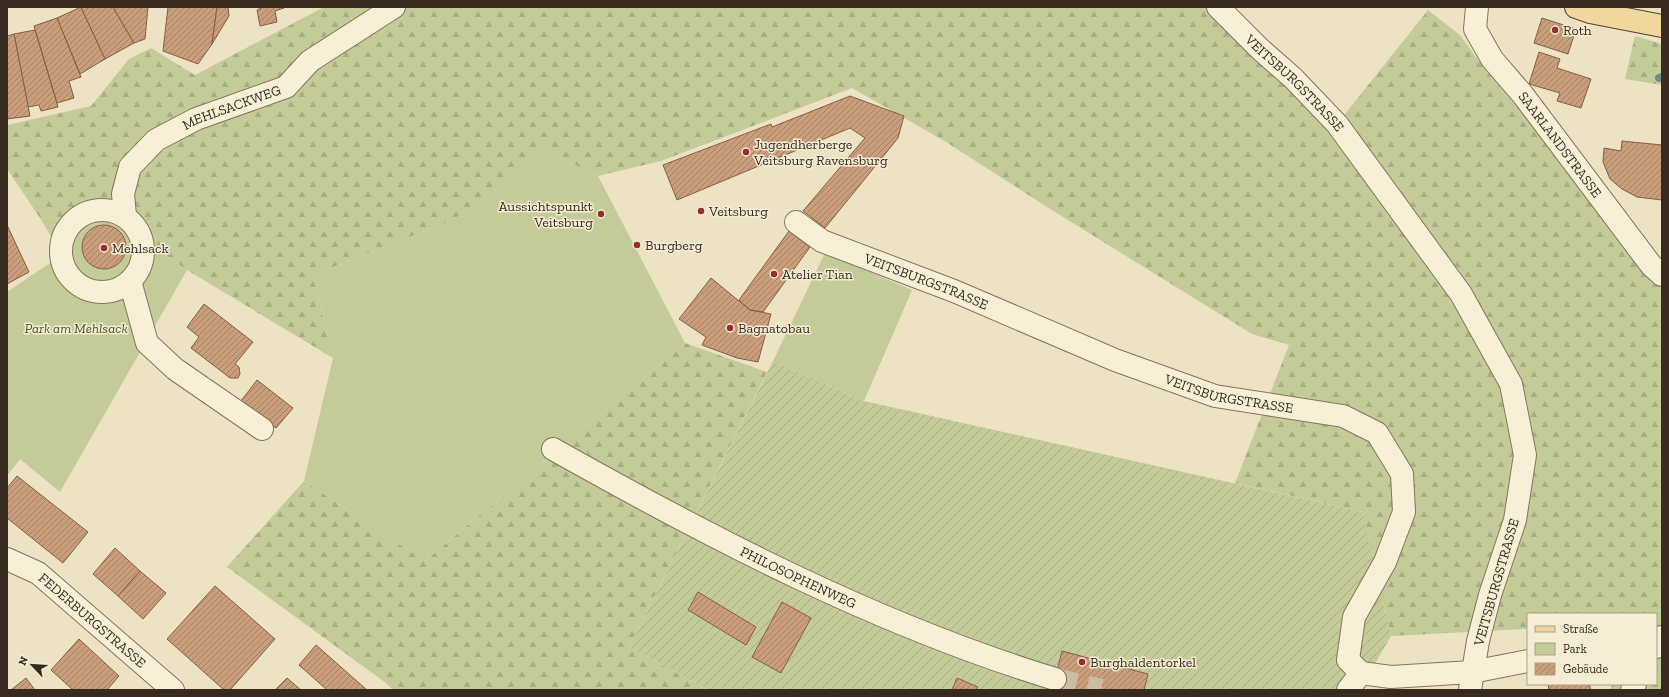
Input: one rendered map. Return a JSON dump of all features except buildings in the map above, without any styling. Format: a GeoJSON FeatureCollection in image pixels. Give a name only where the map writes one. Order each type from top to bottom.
{"type":"FeatureCollection","features":[{"type":"Feature","properties":{"kind":"main road"},"geometry":{"type":"LineString","coordinates":[[1576,7],[1590,12],[1662,26]]}},
{"type":"Feature","properties":{"kind":"street","name":"MEHLSACKWEG"},"geometry":{"type":"LineString","coordinates":[[125,216],[123,194],[130,167],[156,140],[196,119],[286,87],[310,61],[394,7]]}},
{"type":"Feature","properties":{"kind":"street","name":"VEITSBURGSTRASSE"},"geometry":{"type":"LineString","coordinates":[[796,222],[822,241],[954,291],[1115,360],[1215,396],[1343,416],[1377,433],[1402,474],[1404,512],[1385,562],[1354,617],[1348,660],[1355,682],[1391,677],[1471,681],[1478,641],[1490,594],[1515,520],[1525,455],[1511,384],[1461,294],[1337,124],[1292,78],[1218,7]]}},
{"type":"Feature","properties":{"kind":"street","name":"SAARLANDSTRASSE"},"geometry":{"type":"LineString","coordinates":[[1477,7],[1475,29],[1492,59],[1523,95],[1651,266],[1662,275]]}},
{"type":"Feature","properties":{"kind":"street"},"geometry":{"type":"LineString","coordinates":[[101,209],[113,211],[125,216],[134,224],[141,235],[143,260],[138,271],[130,281],[121,287],[110,291],[99,292],[78,284],[70,276],[64,266],[62,255],[63,239],[68,228],[77,218],[88,212],[101,209]]}},
{"type":"Feature","properties":{"kind":"street"},"geometry":{"type":"LineString","coordinates":[[130,281],[147,344],[175,368],[262,429]]}},
{"type":"Feature","properties":{"kind":"street","name":"PHILOSOPHENWEG"},"geometry":{"type":"LineString","coordinates":[[553,449],[648,502],[783,572],[932,636],[1055,679]]}},
{"type":"Feature","properties":{"kind":"street","name":"FEDERBURGSTRASSE"},"geometry":{"type":"LineString","coordinates":[[7,559],[38,573],[173,690]]}},
{"type":"Feature","properties":{"kind":"street"},"geometry":{"type":"LineString","coordinates":[[1657,645],[1662,636]]}},
{"type":"Feature","properties":{"kind":"street"},"geometry":{"type":"LineString","coordinates":[[1471,681],[1527,661]]}},
{"type":"Feature","properties":{"kind":"green space"},"geometry":{"type":"Polygon","coordinates":[[[324,7],[1232,7],[1337,124],[1428,10],[1460,35],[1487,72],[1514,91],[1662,275],[1662,690],[1610,690],[1612,685],[1657,685],[1657,613],[1527,613],[1527,629],[1391,636],[1363,512],[1235,483],[1289,345],[1252,334],[1047,207],[946,142],[852,88],[661,161],[598,176],[545,151],[499,188],[453,220],[313,275],[333,358],[187,270],[106,215],[40,218],[7,169],[7,125],[91,106],[129,59],[151,48],[195,75],[324,7]]]}},
{"type":"Feature","properties":{"kind":"green space"},"geometry":{"type":"Polygon","coordinates":[[[1635,36],[1662,44],[1662,85],[1625,79],[1635,36]]]}},
{"type":"Feature","properties":{"kind":"green space"},"geometry":{"type":"Polygon","coordinates":[[[545,151],[598,176],[685,343],[425,561],[304,481],[333,358],[313,275],[453,220],[499,188],[545,151]]]}},
{"type":"Feature","properties":{"kind":"green space","name":"Park am Mehlsack"},"geometry":{"type":"Polygon","coordinates":[[[105,215],[187,270],[60,492],[20,459],[7,476],[7,292],[62,255],[40,218],[105,215]]]}},
{"type":"Feature","properties":{"kind":"green space"},"geometry":{"type":"Polygon","coordinates":[[[825,253],[912,290],[864,401],[773,361],[825,253]]]}},
{"type":"Feature","properties":{"kind":"green space"},"geometry":{"type":"Polygon","coordinates":[[[685,343],[767,372],[629,647],[708,690],[393,690],[386,683],[227,567],[304,481],[425,561],[685,343]]]}},
{"type":"Feature","properties":{"kind":"green space"},"geometry":{"type":"Polygon","coordinates":[[[773,361],[864,401],[1363,512],[1391,636],[1360,690],[708,690],[629,647],[773,361]]]}},
{"type":"Feature","properties":{"kind":"tunnel"},"geometry":{"type":"LineString","coordinates":[[1055,679],[1101,690]]}},
{"type":"Feature","properties":{"kind":"place","name":"Roth"},"geometry":{"type":"Point","coordinates":[1555,30]}},
{"type":"Feature","properties":{"kind":"place","name":"Jugendherberge Veitsburg Ravensburg"},"geometry":{"type":"Point","coordinates":[746,152]}},
{"type":"Feature","properties":{"kind":"place","name":"Veitsburg"},"geometry":{"type":"Point","coordinates":[701,211]}},
{"type":"Feature","properties":{"kind":"place","name":"Aussichtspunkt Veitsburg"},"geometry":{"type":"Point","coordinates":[601,214]}},
{"type":"Feature","properties":{"kind":"place","name":"Burgberg"},"geometry":{"type":"Point","coordinates":[637,245]}},
{"type":"Feature","properties":{"kind":"place","name":"Mehlsack"},"geometry":{"type":"Point","coordinates":[104,248]}},
{"type":"Feature","properties":{"kind":"place","name":"Atelier Tian"},"geometry":{"type":"Point","coordinates":[774,274]}},
{"type":"Feature","properties":{"kind":"place","name":"Bagnatobau"},"geometry":{"type":"Point","coordinates":[730,328]}},
{"type":"Feature","properties":{"kind":"place","name":"Burghaldentorkel"},"geometry":{"type":"Point","coordinates":[1082,662]}}]}
